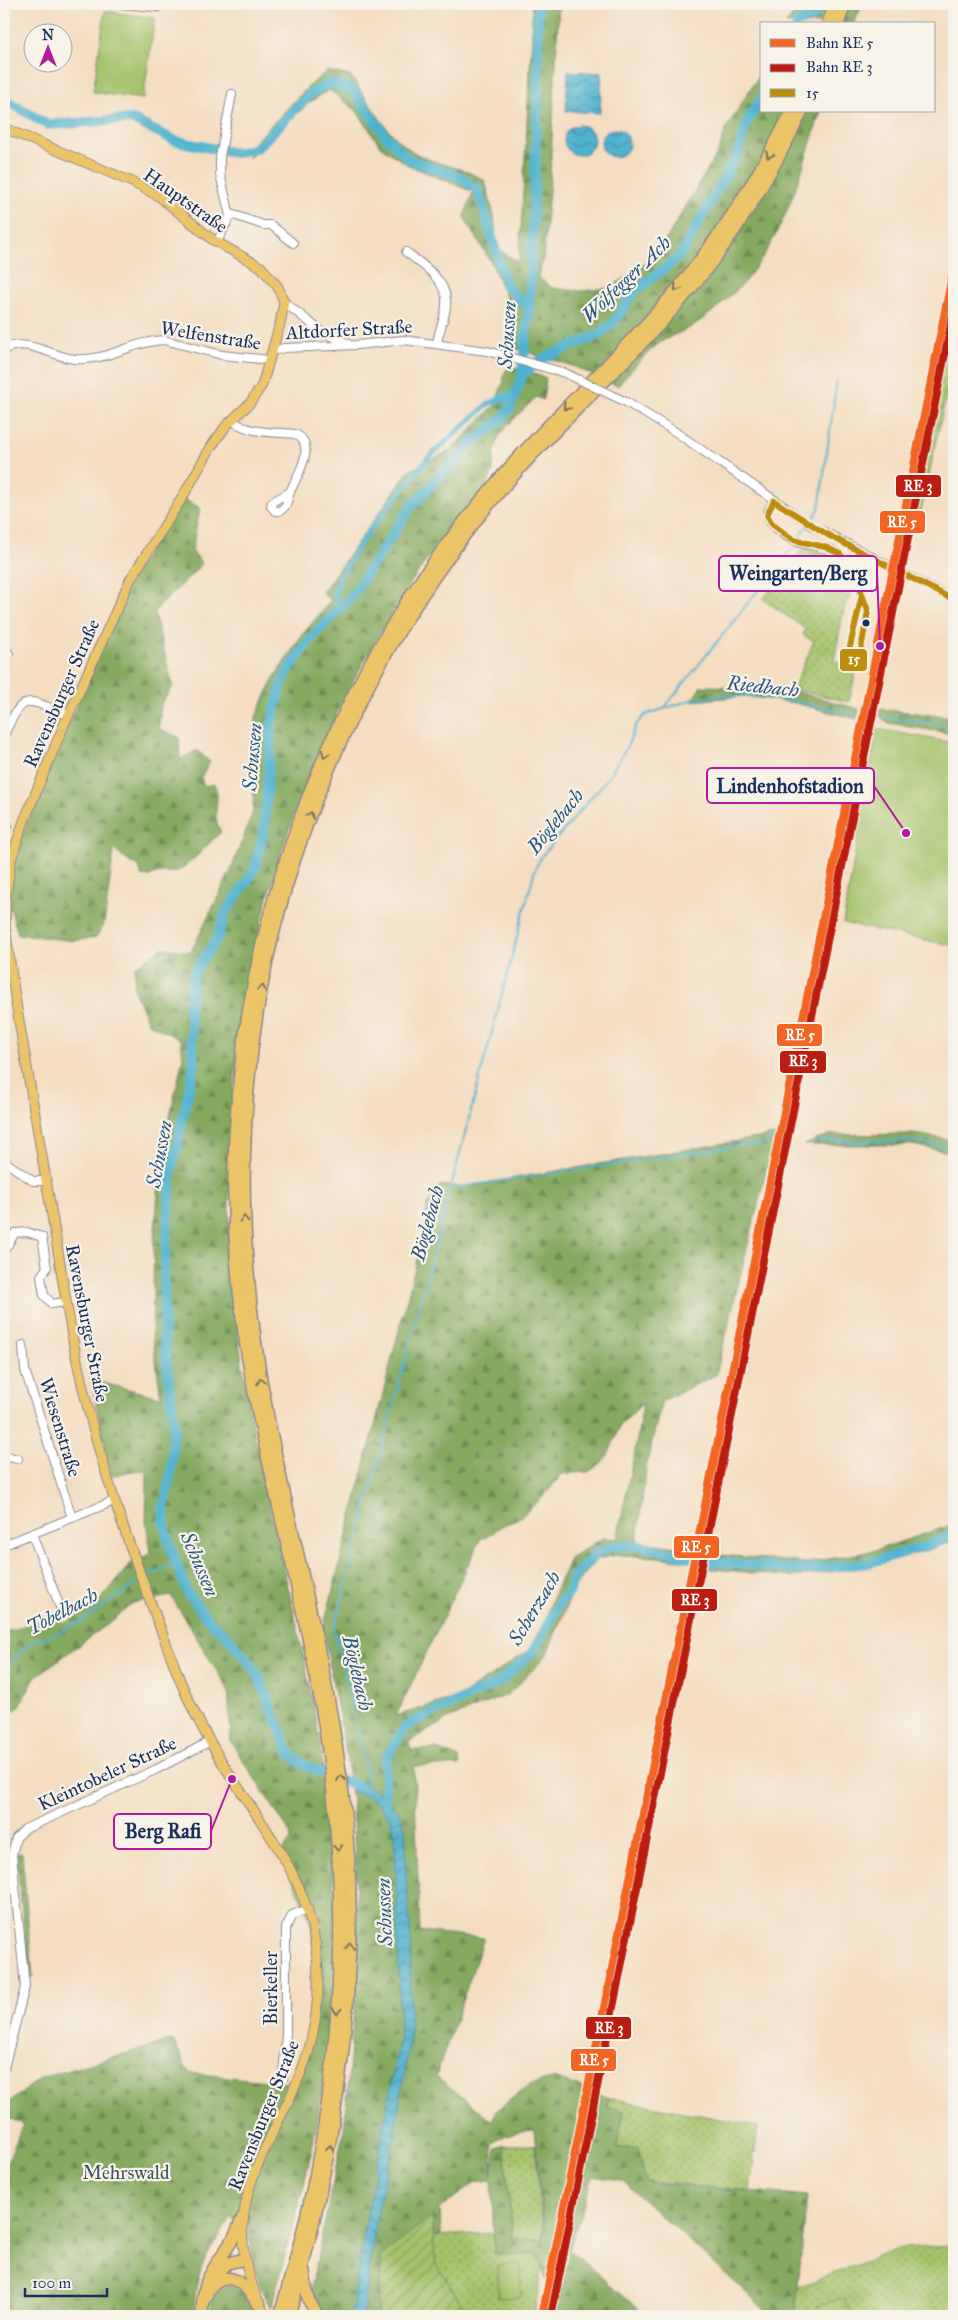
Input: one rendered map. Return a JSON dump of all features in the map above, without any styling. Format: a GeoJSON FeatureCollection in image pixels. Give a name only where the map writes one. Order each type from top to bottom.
{"type":"FeatureCollection","features":[{"type":"Feature","properties":{"kind":"highway"},"geometry":{"type":"LineString","coordinates":[[333,1754],[251,1377],[242,1318],[236,1256],[234,1166],[241,1064],[258,958],[275,895],[298,820],[321,762],[370,663],[439,553],[496,483],[659,309],[692,270],[742,201],[791,112]]}},
{"type":"Feature","properties":{"kind":"highway"},"geometry":{"type":"LineString","coordinates":[[289,2316],[324,2178],[333,2128],[348,1998],[349,1871],[320,1658],[267,1413],[251,1318],[246,1256],[244,1146],[251,1064],[260,999],[283,897],[307,823],[352,718],[377,669],[419,599],[473,525],[521,467],[634,350],[702,275],[751,205],[787,143],[802,112]]}},
{"type":"Feature","properties":{"kind":"highway"},"geometry":{"type":"LineString","coordinates":[[280,2316],[315,2177],[333,2062],[340,1936],[339,1801]]}},
{"type":"Feature","properties":{"kind":"highway"},"geometry":{"type":"LineString","coordinates":[[204,2316],[203,2290],[206,2278],[231,2243],[243,2217]]}},
{"type":"Feature","properties":{"kind":"highway"},"geometry":{"type":"LineString","coordinates":[[204,2316],[210,2281],[222,2266],[244,2259],[240,2254],[230,2255],[214,2266]]}},
{"type":"Feature","properties":{"kind":"highway"},"geometry":{"type":"LineString","coordinates":[[302,2266],[308,2299],[316,2313]]}},
{"type":"Feature","properties":{"kind":"highway"},"geometry":{"type":"LineString","coordinates":[[207,2292],[220,2280],[233,2278],[242,2284],[263,2311]]}},
{"type":"Feature","properties":{"kind":"main road","name":"Hauptstraße"},"geometry":{"type":"LineString","coordinates":[[4,128],[146,188],[217,242],[261,266],[278,287],[284,302]]}},
{"type":"Feature","properties":{"kind":"main road"},"geometry":{"type":"LineString","coordinates":[[270,356],[280,324],[284,302]]}},
{"type":"Feature","properties":{"kind":"main road","name":"Ravensburger Straße"},"geometry":{"type":"LineString","coordinates":[[263,2311],[244,2259],[243,2217],[258,2163],[296,2084],[312,2034],[318,1992],[318,1970],[313,1930],[308,1909],[293,1872],[282,1852],[209,1742],[178,1675],[114,1502],[87,1405],[65,1302],[6,927],[6,894],[8,874],[24,821],[130,580],[182,498],[211,447],[232,420],[259,391],[270,356]]}},
{"type":"Feature","properties":{"kind":"street"},"geometry":{"type":"LineString","coordinates":[[121,4],[158,7]]}},
{"type":"Feature","properties":{"kind":"street"},"geometry":{"type":"LineString","coordinates":[[217,242],[230,216],[220,174],[220,157],[232,94]]}},
{"type":"Feature","properties":{"kind":"street"},"geometry":{"type":"LineString","coordinates":[[230,216],[234,215],[263,225],[271,225],[293,243]]}},
{"type":"Feature","properties":{"kind":"street"},"geometry":{"type":"LineString","coordinates":[[406,252],[433,274],[445,291],[446,303],[437,343]]}},
{"type":"Feature","properties":{"kind":"street"},"geometry":{"type":"LineString","coordinates":[[284,302],[322,332],[351,344]]}},
{"type":"Feature","properties":{"kind":"street","name":"Welfenstraße"},"geometry":{"type":"LineString","coordinates":[[4,350],[24,345],[64,357],[85,359],[106,357],[154,340],[164,340],[222,355],[270,356]]}},
{"type":"Feature","properties":{"kind":"street","name":"Altdorfer Straße"},"geometry":{"type":"LineString","coordinates":[[270,356],[284,348],[404,340],[488,351],[565,374],[626,402],[674,431],[809,524],[954,600]]}},
{"type":"Feature","properties":{"kind":"street"},"geometry":{"type":"LineString","coordinates":[[232,420],[248,428],[295,434],[301,437],[305,442],[306,451],[290,492]]}},
{"type":"Feature","properties":{"kind":"street"},"geometry":{"type":"LineString","coordinates":[[774,501],[767,513],[770,522],[800,543],[825,547],[840,554],[854,571],[860,582],[862,595]]}},
{"type":"Feature","properties":{"kind":"street"},"geometry":{"type":"LineString","coordinates":[[4,647],[9,654],[4,659]]}},
{"type":"Feature","properties":{"kind":"street"},"geometry":{"type":"LineString","coordinates":[[4,735],[17,710],[25,702],[35,702],[69,716]]}},
{"type":"Feature","properties":{"kind":"street"},"geometry":{"type":"LineString","coordinates":[[4,820],[8,826],[4,831]]}},
{"type":"Feature","properties":{"kind":"street"},"geometry":{"type":"LineString","coordinates":[[4,984],[14,982]]}},
{"type":"Feature","properties":{"kind":"street"},"geometry":{"type":"LineString","coordinates":[[4,1161],[33,1181],[46,1181]]}},
{"type":"Feature","properties":{"kind":"street"},"geometry":{"type":"LineString","coordinates":[[4,1250],[15,1233],[27,1232],[42,1237],[46,1268],[41,1276],[44,1295],[52,1304],[65,1302]]}},
{"type":"Feature","properties":{"kind":"street","name":"Wiesenstraße"},"geometry":{"type":"LineString","coordinates":[[23,1345],[25,1370],[72,1518]]}},
{"type":"Feature","properties":{"kind":"street"},"geometry":{"type":"LineString","coordinates":[[4,1456],[18,1459]]}},
{"type":"Feature","properties":{"kind":"street"},"geometry":{"type":"LineString","coordinates":[[4,1544],[114,1502]]}},
{"type":"Feature","properties":{"kind":"street"},"geometry":{"type":"LineString","coordinates":[[32,1534],[60,1607]]}},
{"type":"Feature","properties":{"kind":"street","name":"Kleintobeler Straße"},"geometry":{"type":"LineString","coordinates":[[4,2068],[25,1987],[23,1949],[12,1855],[16,1838],[25,1830],[209,1742]]}},
{"type":"Feature","properties":{"kind":"street","name":"Bierkeller"},"geometry":{"type":"LineString","coordinates":[[283,2080],[286,2032],[286,1928],[292,1915],[308,1909]]}},
{"type":"Feature","properties":{"kind":"green space"},"geometry":{"type":"Polygon","coordinates":[[[532,4],[559,4],[550,178],[543,261],[538,277],[552,288],[580,291],[609,288],[637,271],[661,248],[718,152],[726,129],[760,73],[760,112],[821,112],[796,187],[775,236],[762,259],[746,280],[723,303],[691,327],[657,345],[618,386],[573,366],[513,348],[513,318],[510,307],[491,262],[464,217],[473,192],[408,165],[381,147],[356,110],[329,90],[310,102],[249,158],[252,145],[309,86],[327,71],[351,76],[380,119],[397,139],[407,147],[425,158],[468,172],[485,181],[494,216],[497,249],[519,262],[532,35],[532,4]]]}},
{"type":"Feature","properties":{"kind":"green space"},"geometry":{"type":"Polygon","coordinates":[[[800,4],[863,4],[854,22],[787,22],[800,4]]]}},
{"type":"Feature","properties":{"kind":"green space"},"geometry":{"type":"Polygon","coordinates":[[[105,11],[155,18],[143,99],[93,92],[105,11]]]}},
{"type":"Feature","properties":{"kind":"green space"},"geometry":{"type":"Polygon","coordinates":[[[954,304],[954,359],[920,516],[916,528],[910,527],[954,304]]]}},
{"type":"Feature","properties":{"kind":"green space","name":"Mehrswald"},"geometry":{"type":"Polygon","coordinates":[[[509,366],[546,378],[543,400],[536,397],[508,425],[499,437],[489,481],[432,552],[387,620],[363,663],[322,747],[288,833],[262,920],[243,1009],[233,1100],[229,1191],[233,1283],[244,1376],[255,1438],[296,1622],[320,1746],[329,1808],[333,1871],[332,1997],[326,2060],[313,2146],[296,2216],[271,2308],[261,2288],[255,2267],[248,2224],[229,2218],[201,2269],[196,2293],[195,2316],[4,2316],[4,2170],[23,2125],[4,2115],[4,2106],[41,2078],[173,2040],[189,2073],[296,2084],[316,2012],[313,1930],[282,1852],[291,1840],[290,1833],[231,1742],[228,1689],[171,1596],[133,1603],[108,1624],[35,1677],[19,1707],[4,1716],[4,1632],[56,1616],[64,1623],[93,1609],[131,1563],[150,1554],[146,1520],[147,1471],[132,1471],[111,1476],[91,1380],[161,1397],[152,1334],[154,1241],[161,1155],[183,1058],[181,1040],[148,1023],[134,991],[135,967],[162,948],[191,952],[231,870],[253,812],[256,717],[274,678],[302,635],[331,600],[322,592],[409,471],[451,450],[494,406],[504,381],[503,375],[509,366]]]}},
{"type":"Feature","properties":{"kind":"green space"},"geometry":{"type":"Polygon","coordinates":[[[182,498],[200,508],[192,550],[202,564],[154,612],[173,686],[161,704],[159,729],[179,737],[180,760],[197,750],[210,762],[201,777],[204,786],[214,784],[216,789],[216,818],[221,832],[196,857],[179,870],[156,873],[149,877],[141,876],[139,866],[128,861],[114,849],[104,925],[96,937],[73,941],[18,934],[6,894],[11,860],[130,580],[182,498]]]}},
{"type":"Feature","properties":{"kind":"green space"},"geometry":{"type":"Polygon","coordinates":[[[803,549],[815,550],[830,555],[843,566],[850,579],[851,592],[845,604],[834,661],[857,666],[849,702],[793,689],[814,641],[803,635],[805,629],[763,599],[803,549]]]}},
{"type":"Feature","properties":{"kind":"green space"},"geometry":{"type":"Polygon","coordinates":[[[701,686],[783,688],[859,709],[857,719],[795,703],[745,696],[692,701],[701,686]]]}},
{"type":"Feature","properties":{"kind":"green space"},"geometry":{"type":"Polygon","coordinates":[[[879,709],[954,717],[954,734],[887,723],[880,716],[879,709]]]}},
{"type":"Feature","properties":{"kind":"green space"},"geometry":{"type":"Polygon","coordinates":[[[877,729],[954,743],[954,946],[843,923],[877,729]]]}},
{"type":"Feature","properties":{"kind":"green space"},"geometry":{"type":"Polygon","coordinates":[[[916,1134],[954,1141],[954,1153],[912,1145],[804,1145],[829,1135],[916,1134]]]}},
{"type":"Feature","properties":{"kind":"green space"},"geometry":{"type":"Polygon","coordinates":[[[775,1135],[716,1375],[662,1401],[647,1462],[637,1541],[676,1547],[690,1552],[686,1561],[658,1557],[617,1555],[597,1559],[575,1586],[546,1656],[509,1694],[448,1719],[409,1742],[411,1750],[437,1749],[459,1758],[460,1766],[414,1766],[420,1931],[484,1938],[436,2076],[492,2121],[496,2111],[529,2085],[555,2078],[609,2098],[607,2106],[624,2111],[617,2148],[638,2148],[646,2182],[807,2196],[795,2316],[772,2316],[624,2182],[593,2176],[569,2250],[647,2316],[554,2316],[556,2307],[537,2254],[494,2254],[492,2180],[475,2182],[440,2209],[441,2235],[433,2236],[432,2216],[382,2256],[378,2316],[321,2316],[322,2308],[313,2299],[311,2288],[344,2129],[355,1998],[357,1936],[352,1803],[346,1755],[323,1629],[424,1232],[427,1205],[440,1185],[460,1187],[775,1135]],[[643,1403],[620,1426],[608,1455],[600,1464],[588,1472],[562,1474],[543,1497],[522,1516],[498,1528],[488,1537],[481,1538],[396,1716],[461,1696],[531,1649],[543,1628],[554,1594],[571,1557],[603,1538],[617,1539],[643,1403]],[[534,2130],[512,2133],[493,2143],[492,2175],[496,2148],[504,2145],[513,2239],[543,2240],[544,2231],[534,2130]]]}},
{"type":"Feature","properties":{"kind":"green space"},"geometry":{"type":"Polygon","coordinates":[[[954,1524],[954,1541],[926,1551],[867,1567],[792,1577],[704,1568],[705,1561],[711,1554],[807,1563],[873,1551],[954,1524]]]}},
{"type":"Feature","properties":{"kind":"green space"},"geometry":{"type":"Polygon","coordinates":[[[16,1853],[22,1853],[33,1976],[29,1980],[16,1853]]]}},
{"type":"Feature","properties":{"kind":"green space"},"geometry":{"type":"Polygon","coordinates":[[[609,2098],[758,2126],[750,2191],[646,2182],[638,2149],[617,2148],[607,2106],[609,2098]]]}},
{"type":"Feature","properties":{"kind":"green space"},"geometry":{"type":"Polygon","coordinates":[[[504,2145],[535,2145],[544,2240],[513,2239],[504,2145]]]}},
{"type":"Feature","properties":{"kind":"green space"},"geometry":{"type":"Polygon","coordinates":[[[432,2216],[435,2261],[469,2316],[378,2316],[382,2256],[432,2216]]]}},
{"type":"Feature","properties":{"kind":"green space"},"geometry":{"type":"Polygon","coordinates":[[[493,2233],[494,2254],[537,2254],[542,2265],[534,2316],[469,2316],[435,2261],[433,2236],[493,2233]]]}},
{"type":"Feature","properties":{"kind":"green space"},"geometry":{"type":"Polygon","coordinates":[[[954,2245],[954,2316],[851,2316],[852,2313],[818,2304],[813,2316],[795,2316],[798,2287],[901,2248],[954,2245]]]}},
{"type":"Feature","properties":{"kind":"green space"},"geometry":{"type":"Polygon","coordinates":[[[520,2264],[521,2297],[498,2298],[498,2265],[520,2264]]]}},
{"type":"Feature","properties":{"kind":"green space"},"geometry":{"type":"Polygon","coordinates":[[[223,2284],[234,2285],[241,2290],[250,2305],[212,2313],[214,2316],[209,2316],[209,2294],[223,2284]]]}},
{"type":"Feature","properties":{"kind":"green space"},"geometry":{"type":"Polygon","coordinates":[[[231,2287],[241,2293],[246,2305],[250,2305],[256,2316],[214,2316],[214,2298],[219,2291],[231,2287]]]}},
{"type":"Feature","properties":{"kind":"green space"},"geometry":{"type":"Polygon","coordinates":[[[843,2298],[852,2313],[851,2316],[813,2316],[818,2304],[843,2298]]]}},
{"type":"Feature","properties":{"kind":"water"},"geometry":{"type":"Polygon","coordinates":[[[568,71],[602,73],[600,113],[566,111],[568,71]]]}},
{"type":"Feature","properties":{"kind":"water"},"geometry":{"type":"Polygon","coordinates":[[[579,125],[589,130],[594,140],[589,150],[579,155],[569,150],[564,140],[569,130],[579,125]]]}},
{"type":"Feature","properties":{"kind":"water"},"geometry":{"type":"Polygon","coordinates":[[[615,129],[625,133],[629,143],[625,153],[615,157],[605,153],[601,143],[605,133],[615,129]]]}},
{"type":"Feature","properties":{"kind":"water"},"geometry":{"type":"Polygon","coordinates":[[[351,1780],[377,1791],[400,1814],[405,1828],[406,1875],[411,1939],[410,2037],[396,2126],[377,2216],[363,2316],[351,2316],[365,2226],[400,2038],[395,1834],[391,1820],[378,1802],[352,1791],[351,1780]]]}},
{"type":"Feature","properties":{"kind":"waterway","name":"Schussen"},"geometry":{"type":"LineString","coordinates":[[362,1788],[314,1770],[289,1752],[258,1675],[224,1633],[211,1623],[188,1594],[169,1543],[164,1521],[164,1507],[171,1472],[174,1423],[164,1338],[164,1280],[171,1174],[194,1065],[189,1006],[194,972],[218,937],[226,912],[254,871],[264,830],[272,722],[281,686],[288,671],[309,640],[352,596],[410,508],[473,442],[501,420],[510,408],[521,380],[529,309],[538,95],[538,4]]}},
{"type":"Feature","properties":{"kind":"waterway","name":"Wolfegger Ach"},"geometry":{"type":"LineString","coordinates":[[800,22],[834,4]]}},
{"type":"Feature","properties":{"kind":"waterway"},"geometry":{"type":"LineString","coordinates":[[4,99],[48,125],[131,119],[176,141],[236,153],[257,148],[309,95],[328,83],[352,89],[385,135],[408,159],[462,178],[478,190],[506,285],[529,309]]}},
{"type":"Feature","properties":{"kind":"waterway","name":"Wolfegger Ach"},"geometry":{"type":"LineString","coordinates":[[523,374],[544,358],[598,335],[613,323],[634,292],[680,256],[736,157],[748,120],[760,100]]}},
{"type":"Feature","properties":{"kind":"waterway"},"geometry":{"type":"LineString","coordinates":[[811,522],[819,509],[837,380]]}},
{"type":"Feature","properties":{"kind":"waterway"},"geometry":{"type":"LineString","coordinates":[[502,398],[515,395]]}},
{"type":"Feature","properties":{"kind":"waterway"},"geometry":{"type":"LineString","coordinates":[[336,611],[335,593],[339,579],[358,546],[379,518],[428,458],[488,404],[502,398]]}},
{"type":"Feature","properties":{"kind":"waterway"},"geometry":{"type":"LineString","coordinates":[[799,537],[808,525]]}},
{"type":"Feature","properties":{"kind":"waterway"},"geometry":{"type":"LineString","coordinates":[[665,707],[791,549]]}},
{"type":"Feature","properties":{"kind":"waterway","name":"Böglebach"},"geometry":{"type":"LineString","coordinates":[[366,1788],[367,1776],[362,1750],[334,1629],[535,869],[541,857],[607,779],[627,747],[636,725],[645,715],[691,700],[720,695],[764,696],[859,714]]}},
{"type":"Feature","properties":{"kind":"waterway","name":"Riedbach"},"geometry":{"type":"LineString","coordinates":[[884,717],[954,726]]}},
{"type":"Feature","properties":{"kind":"waterway"},"geometry":{"type":"LineString","coordinates":[[450,1186],[460,1187],[745,1145],[760,1145],[772,1138]]}},
{"type":"Feature","properties":{"kind":"waterway"},"geometry":{"type":"LineString","coordinates":[[819,1141],[914,1141],[954,1149]]}},
{"type":"Feature","properties":{"kind":"waterway","name":"Scherzach"},"geometry":{"type":"LineString","coordinates":[[705,1561],[801,1570],[868,1563],[926,1546],[954,1534]]}},
{"type":"Feature","properties":{"kind":"waterway","name":"Scherzach"},"geometry":{"type":"LineString","coordinates":[[385,1802],[385,1760],[404,1728],[421,1718],[498,1683],[532,1653],[560,1602],[569,1593],[574,1576],[597,1553],[614,1546],[642,1546],[691,1558]]}},
{"type":"Feature","properties":{"kind":"waterway","name":"Tobelbach"},"geometry":{"type":"LineString","coordinates":[[149,1576],[169,1566],[177,1565]]}},
{"type":"Feature","properties":{"kind":"waterway","name":"Tobelbach"},"geometry":{"type":"LineString","coordinates":[[4,1668],[32,1641],[54,1635],[82,1621],[137,1583]]}},
{"type":"Feature","properties":{"kind":"transit line"},"geometry":{"type":"LineString","coordinates":[[542,2316],[954,266]]}},
{"type":"Feature","properties":{"kind":"transit line"},"geometry":{"type":"LineString","coordinates":[[551,2316],[954,309]]}},
{"type":"Feature","properties":{"kind":"transit line","name":"15"},"geometry":{"type":"LineString","coordinates":[[774,501],[767,515],[773,525],[794,540],[825,547],[840,554],[854,571],[868,611],[860,655],[856,660],[851,659],[848,655],[862,595]]}},
{"type":"Feature","properties":{"kind":"transit line","name":"15"},"geometry":{"type":"LineString","coordinates":[[774,501],[828,535],[954,600]]}},
{"type":"Feature","properties":{"kind":"place","name":"Weingarten/Berg"},"geometry":{"type":"Point","coordinates":[880,646]}},
{"type":"Feature","properties":{"kind":"place","name":"Lindenhofstadion"},"geometry":{"type":"Point","coordinates":[906,833]}},
{"type":"Feature","properties":{"kind":"place","name":"Berg Rafi"},"geometry":{"type":"Point","coordinates":[232,1779]}}]}
